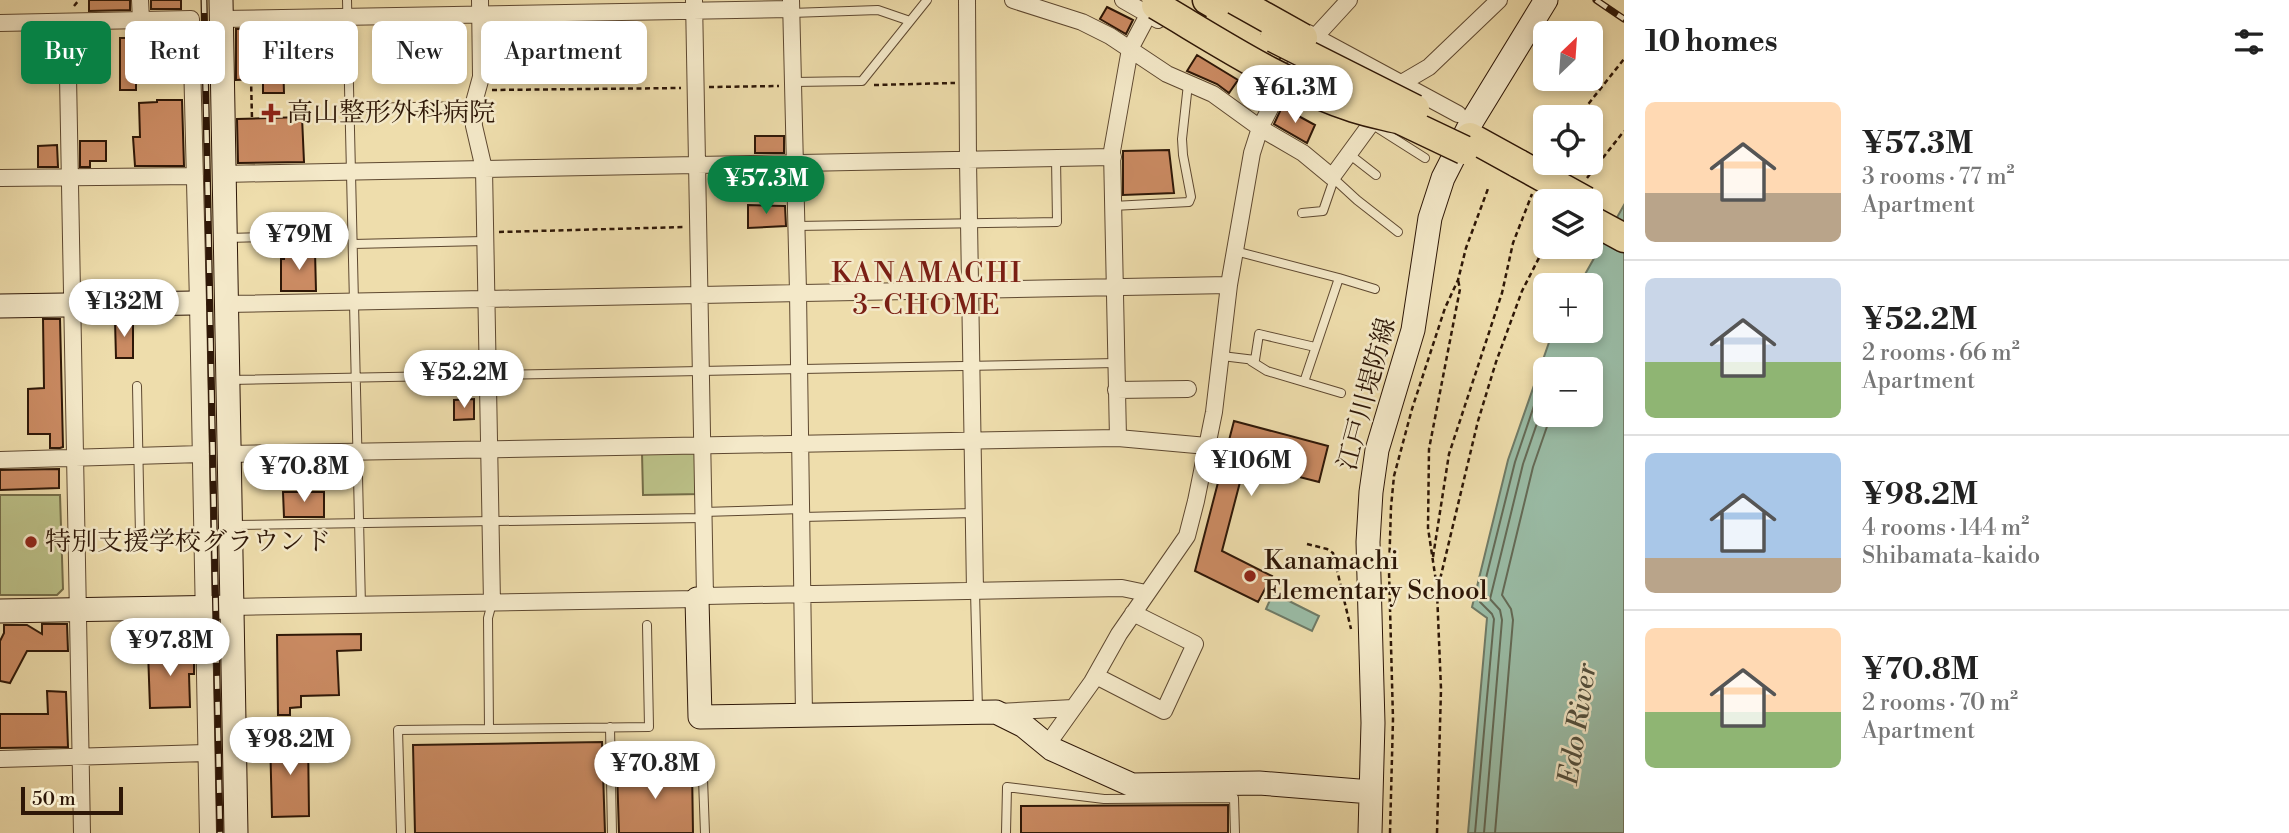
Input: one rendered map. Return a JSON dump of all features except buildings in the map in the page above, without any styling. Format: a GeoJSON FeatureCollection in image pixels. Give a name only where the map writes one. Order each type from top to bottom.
{"type":"FeatureCollection","features":[{"type":"Feature","properties":{"kind":"highway"},"geometry":{"type":"LineString","coordinates":[[1207,0],[1274,38],[1387,87]]}},
{"type":"Feature","properties":{"kind":"highway"},"geometry":{"type":"LineString","coordinates":[[1235,0],[1464,134],[1522,184],[1549,189]]}},
{"type":"Feature","properties":{"kind":"highway"},"geometry":{"type":"LineString","coordinates":[[1156,5],[1266,54],[1402,120],[1464,134]]}},
{"type":"Feature","properties":{"kind":"highway"},"geometry":{"type":"LineString","coordinates":[[1603,208],[1624,223]]}},
{"type":"Feature","properties":{"kind":"highway"},"geometry":{"type":"LineString","coordinates":[[1603,227],[1624,239]]}},
{"type":"Feature","properties":{"kind":"main road","name":"江戸川堤防線"},"geometry":{"type":"LineString","coordinates":[[1370,833],[1385,785],[1373,723],[1368,542],[1370,492],[1377,450],[1413,330],[1430,218],[1443,178],[1472,121],[1546,0]]}},
{"type":"Feature","properties":{"kind":"main road"},"geometry":{"type":"LineString","coordinates":[[221,9],[236,833]]}},
{"type":"Feature","properties":{"kind":"main road"},"geometry":{"type":"LineString","coordinates":[[0,306],[196,303]]}},
{"type":"Feature","properties":{"kind":"main road"},"geometry":{"type":"LineString","coordinates":[[701,598],[700,717],[987,712],[1024,726],[1047,745],[1132,785],[1385,785]]}},
{"type":"Feature","properties":{"kind":"main road"},"geometry":{"type":"LineString","coordinates":[[0,611],[231,607]]}},
{"type":"Feature","properties":{"kind":"street"},"geometry":{"type":"LineString","coordinates":[[140,0],[141,20]]}},
{"type":"Feature","properties":{"kind":"street"},"geometry":{"type":"LineString","coordinates":[[1013,0],[1082,22],[1167,74],[1213,94],[1260,128],[1303,153],[1333,178],[1371,124],[1387,87],[1429,67],[1499,0]]}},
{"type":"Feature","properties":{"kind":"street"},"geometry":{"type":"LineString","coordinates":[[1123,0],[1156,5],[1215,52],[1371,124]]}},
{"type":"Feature","properties":{"kind":"street"},"geometry":{"type":"LineString","coordinates":[[1252,0],[1315,37],[1387,87]]}},
{"type":"Feature","properties":{"kind":"street"},"geometry":{"type":"LineString","coordinates":[[1047,745],[1096,676],[1146,593],[1187,536],[1207,446],[1222,356],[1229,285],[1252,153],[1260,128],[1282,85],[1315,37],[1349,0]]}},
{"type":"Feature","properties":{"kind":"street"},"geometry":{"type":"LineString","coordinates":[[967,2],[975,591]]}},
{"type":"Feature","properties":{"kind":"street"},"geometry":{"type":"LineString","coordinates":[[694,5],[703,445],[701,598]]}},
{"type":"Feature","properties":{"kind":"street"},"geometry":{"type":"LineString","coordinates":[[221,9],[694,5],[791,7],[804,715]]}},
{"type":"Feature","properties":{"kind":"street"},"geometry":{"type":"LineString","coordinates":[[1118,438],[1113,157],[1130,49],[1156,5]]}},
{"type":"Feature","properties":{"kind":"street"},"geometry":{"type":"LineString","coordinates":[[480,7],[481,78],[475,98],[474,126],[484,169],[492,603]]}},
{"type":"Feature","properties":{"kind":"street"},"geometry":{"type":"LineString","coordinates":[[104,21],[191,19],[208,833]]}},
{"type":"Feature","properties":{"kind":"street"},"geometry":{"type":"LineString","coordinates":[[0,23],[21,23]]}},
{"type":"Feature","properties":{"kind":"street"},"geometry":{"type":"LineString","coordinates":[[67,84],[82,833]]}},
{"type":"Feature","properties":{"kind":"street"},"geometry":{"type":"LineString","coordinates":[[223,174],[1113,157]]}},
{"type":"Feature","properties":{"kind":"street"},"geometry":{"type":"LineString","coordinates":[[0,178],[195,176]]}},
{"type":"Feature","properties":{"kind":"street"},"geometry":{"type":"LineString","coordinates":[[225,304],[1229,285]]}},
{"type":"Feature","properties":{"kind":"street"},"geometry":{"type":"LineString","coordinates":[[1116,390],[1188,389]]}},
{"type":"Feature","properties":{"kind":"street"},"geometry":{"type":"LineString","coordinates":[[228,454],[1118,438],[1207,446]]}},
{"type":"Feature","properties":{"kind":"street"},"geometry":{"type":"LineString","coordinates":[[0,460],[201,454]]}},
{"type":"Feature","properties":{"kind":"street"},"geometry":{"type":"LineString","coordinates":[[231,607],[1122,588],[1146,593]]}},
{"type":"Feature","properties":{"kind":"street"},"geometry":{"type":"LineString","coordinates":[[1096,676],[1164,711],[1195,644],[1133,613]]}},
{"type":"Feature","properties":{"kind":"street"},"geometry":{"type":"LineString","coordinates":[[987,712],[1073,708]]}},
{"type":"Feature","properties":{"kind":"street"},"geometry":{"type":"LineString","coordinates":[[0,759],[206,753]]}},
{"type":"Feature","properties":{"kind":"lane"},"geometry":{"type":"LineString","coordinates":[[794,85],[862,80],[927,0]]}},
{"type":"Feature","properties":{"kind":"lane"},"geometry":{"type":"LineString","coordinates":[[791,7],[878,10],[910,21]]}},
{"type":"Feature","properties":{"kind":"lane"},"geometry":{"type":"LineString","coordinates":[[347,8],[361,606]]}},
{"type":"Feature","properties":{"kind":"lane"},"geometry":{"type":"LineString","coordinates":[[1113,206],[1189,202],[1192,197],[1182,139],[1188,84]]}},
{"type":"Feature","properties":{"kind":"lane"},"geometry":{"type":"LineString","coordinates":[[349,108],[475,98]]}},
{"type":"Feature","properties":{"kind":"lane"},"geometry":{"type":"LineString","coordinates":[[1371,124],[1425,158]]}},
{"type":"Feature","properties":{"kind":"lane"},"geometry":{"type":"LineString","coordinates":[[1349,154],[1376,176]]}},
{"type":"Feature","properties":{"kind":"lane"},"geometry":{"type":"LineString","coordinates":[[796,226],[1057,222],[1056,158]]}},
{"type":"Feature","properties":{"kind":"lane"},"geometry":{"type":"LineString","coordinates":[[1302,213],[1322,211],[1333,178],[1398,232]]}},
{"type":"Feature","properties":{"kind":"lane"},"geometry":{"type":"LineString","coordinates":[[224,238],[485,236]]}},
{"type":"Feature","properties":{"kind":"lane"},"geometry":{"type":"LineString","coordinates":[[1235,251],[1375,289]]}},
{"type":"Feature","properties":{"kind":"lane"},"geometry":{"type":"LineString","coordinates":[[1304,382],[1339,278]]}},
{"type":"Feature","properties":{"kind":"lane"},"geometry":{"type":"LineString","coordinates":[[1222,356],[1255,360],[1259,334],[1315,347]]}},
{"type":"Feature","properties":{"kind":"lane"},"geometry":{"type":"LineString","coordinates":[[1248,359],[1267,371],[1341,393]]}},
{"type":"Feature","properties":{"kind":"lane"},"geometry":{"type":"LineString","coordinates":[[227,380],[1116,363]]}},
{"type":"Feature","properties":{"kind":"lane"},"geometry":{"type":"LineString","coordinates":[[137,386],[140,536]]}},
{"type":"Feature","properties":{"kind":"lane"},"geometry":{"type":"LineString","coordinates":[[229,525],[491,522],[802,513],[974,513]]}},
{"type":"Feature","properties":{"kind":"lane"},"geometry":{"type":"LineString","coordinates":[[975,591],[987,712]]}},
{"type":"Feature","properties":{"kind":"lane"},"geometry":{"type":"LineString","coordinates":[[489,729],[488,618],[492,603]]}},
{"type":"Feature","properties":{"kind":"lane"},"geometry":{"type":"LineString","coordinates":[[401,833],[398,730],[649,727],[647,625]]}},
{"type":"Feature","properties":{"kind":"lane"},"geometry":{"type":"LineString","coordinates":[[610,727],[612,833]]}},
{"type":"Feature","properties":{"kind":"lane"},"geometry":{"type":"LineString","coordinates":[[703,779],[705,833]]}},
{"type":"Feature","properties":{"kind":"lane"},"geometry":{"type":"LineString","coordinates":[[1006,833],[1007,787],[1104,799],[1234,798],[1235,833]]}},
{"type":"Feature","properties":{"kind":"path"},"geometry":{"type":"LineString","coordinates":[[1588,105],[1624,59]]}},
{"type":"Feature","properties":{"kind":"path"},"geometry":{"type":"LineString","coordinates":[[875,85],[967,82]]}},
{"type":"Feature","properties":{"kind":"path"},"geometry":{"type":"LineString","coordinates":[[251,84],[251,119]]}},
{"type":"Feature","properties":{"kind":"path"},"geometry":{"type":"LineString","coordinates":[[475,98],[794,85]]}},
{"type":"Feature","properties":{"kind":"path"},"geometry":{"type":"LineString","coordinates":[[1591,189],[1624,131]]}},
{"type":"Feature","properties":{"kind":"path"},"geometry":{"type":"LineString","coordinates":[[1390,833],[1385,785],[1389,570],[1394,476],[1412,409],[1445,308],[1458,280],[1466,248],[1522,184]]}},
{"type":"Feature","properties":{"kind":"path"},"geometry":{"type":"LineString","coordinates":[[1433,557],[1449,454],[1502,293],[1522,184]]}},
{"type":"Feature","properties":{"kind":"path"},"geometry":{"type":"LineString","coordinates":[[485,236],[699,227]]}},
{"type":"Feature","properties":{"kind":"path"},"geometry":{"type":"LineString","coordinates":[[1437,592],[1478,421],[1522,291],[1538,259]]}},
{"type":"Feature","properties":{"kind":"path"},"geometry":{"type":"LineString","coordinates":[[1437,833],[1441,703],[1437,592],[1428,528],[1427,488],[1429,449],[1460,289],[1458,280]]}},
{"type":"Feature","properties":{"kind":"path"},"geometry":{"type":"LineString","coordinates":[[1307,544],[1327,548],[1332,553],[1353,636]]}},
{"type":"Feature","properties":{"kind":"green space"},"geometry":{"type":"Polygon","coordinates":[[[699,451],[701,494],[643,495],[642,453],[699,451]]]}},
{"type":"Feature","properties":{"kind":"green space","name":"特別支援学校グラウンド"},"geometry":{"type":"Polygon","coordinates":[[[0,495],[60,495],[63,589],[57,595],[0,595],[0,495]]]}},
{"type":"Feature","properties":{"kind":"water","name":"Edo River"},"geometry":{"type":"Polygon","coordinates":[[[1624,205],[1624,833],[1468,833],[1487,618],[1472,607],[1508,460],[1533,388],[1533,427],[1603,427],[1603,357],[1544,357],[1549,343],[1603,343],[1603,273],[1586,273],[1594,259],[1603,259],[1603,242],[1624,205]]]}},
{"type":"Feature","properties":{"kind":"water"},"geometry":{"type":"Polygon","coordinates":[[[1273,593],[1319,616],[1312,631],[1266,609],[1273,593]]]}},
{"type":"Feature","properties":{"kind":"railway"},"geometry":{"type":"LineString","coordinates":[[204,0],[220,833]]}},
{"type":"Feature","properties":{"kind":"railway"},"geometry":{"type":"LineString","coordinates":[[1596,0],[1624,19]]}},
{"type":"Feature","properties":{"kind":"place","name":"高山整形外科病院"},"geometry":{"type":"Point","coordinates":[271,113]}},
{"type":"Feature","properties":{"kind":"place","name":"特別支援学校グラウンド"},"geometry":{"type":"Point","coordinates":[31,542]}},
{"type":"Feature","properties":{"kind":"place","name":"Kanamachi Elementary School"},"geometry":{"type":"Point","coordinates":[1250,576]}},
{"type":"Feature","properties":{"kind":"district","name":"KANAMACHI 3-CHOME"},"geometry":{"type":"Point","coordinates":[927,289]}}]}
